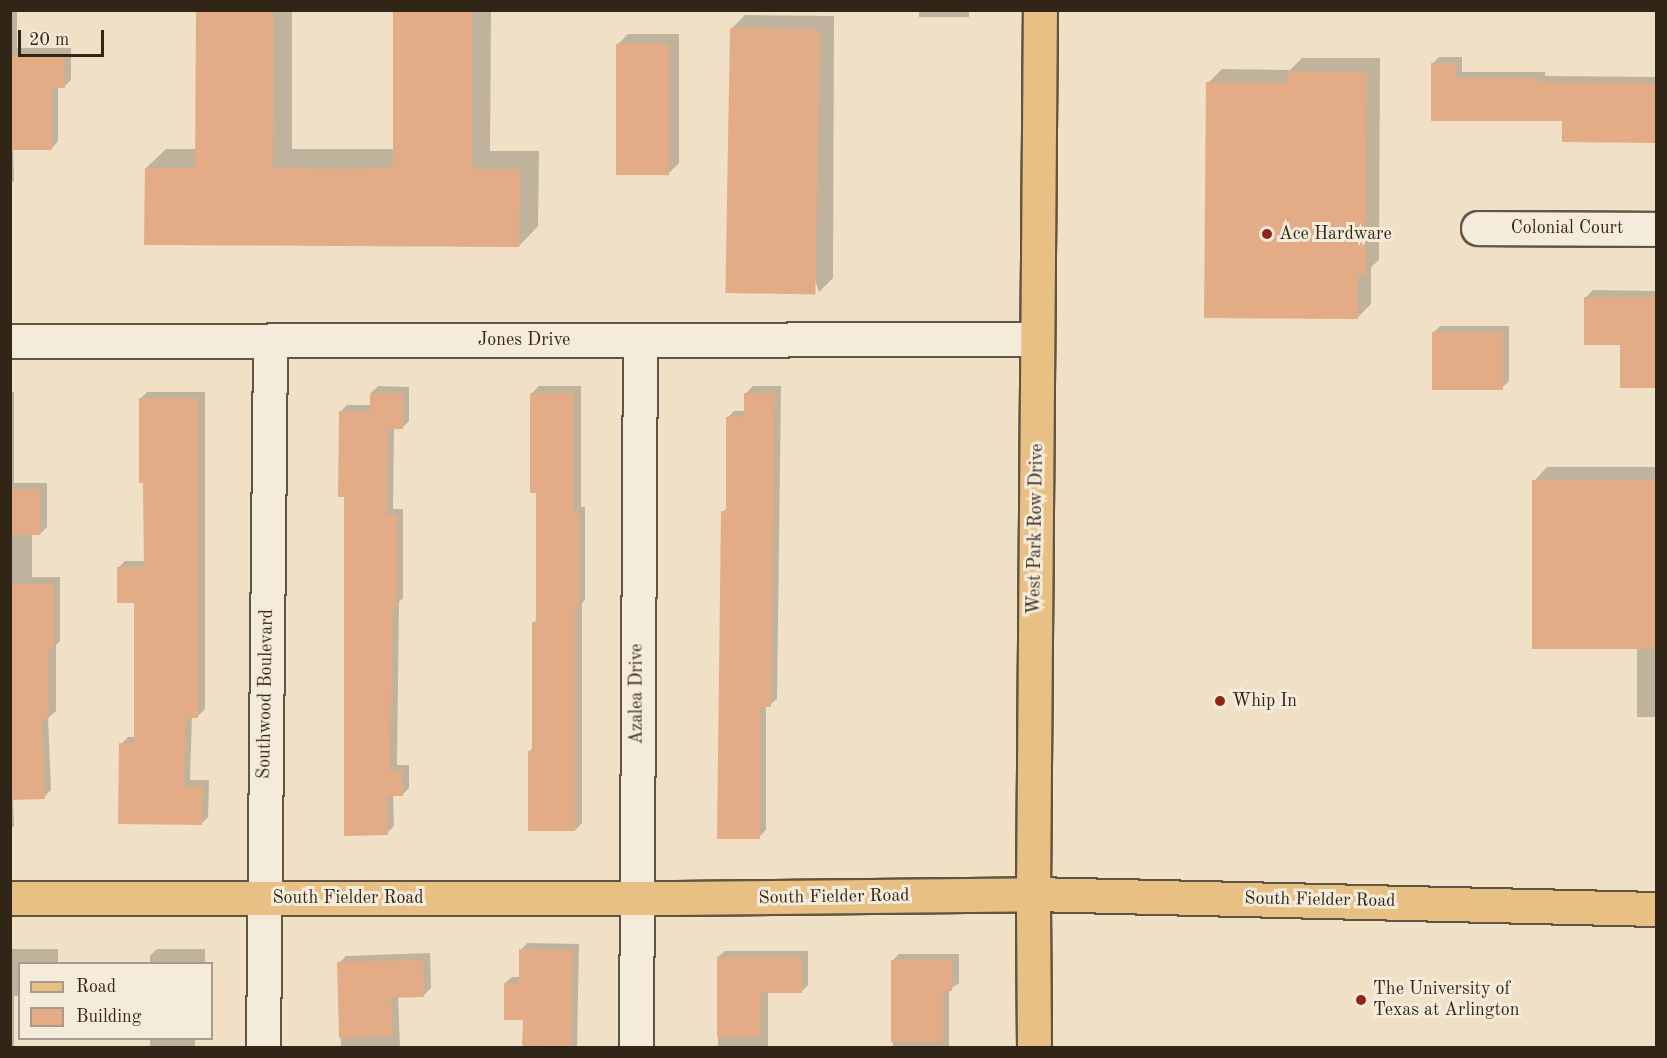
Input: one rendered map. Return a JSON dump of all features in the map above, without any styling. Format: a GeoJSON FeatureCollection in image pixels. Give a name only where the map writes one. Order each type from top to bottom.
{"type":"FeatureCollection","features":[{"type":"Feature","properties":{"kind":"main road","name":"West Park Row Drive"},"geometry":{"type":"LineString","coordinates":[[1034,1047],[1033,894],[1040,10]]}},
{"type":"Feature","properties":{"kind":"main road","name":"South Fielder Road"},"geometry":{"type":"LineString","coordinates":[[10,898],[636,898],[1033,894],[1656,909]]}},
{"type":"Feature","properties":{"kind":"street","name":"Colonial Court"},"geometry":{"type":"LineString","coordinates":[[1478,228],[1656,228]]}},
{"type":"Feature","properties":{"kind":"street","name":"Jones Drive"},"geometry":{"type":"LineString","coordinates":[[10,341],[1037,339]]}},
{"type":"Feature","properties":{"kind":"street","name":"Azalea Drive"},"geometry":{"type":"LineString","coordinates":[[636,1047],[640,340]]}},
{"type":"Feature","properties":{"kind":"street","name":"Southwood Boulevard"},"geometry":{"type":"LineString","coordinates":[[263,1047],[270,341]]}},
{"type":"Feature","properties":{"kind":"building"},"geometry":{"type":"Polygon","coordinates":[[[196,10],[274,10],[273,168],[344,169],[393,168],[393,10],[472,10],[472,169],[520,169],[519,247],[144,245],[145,168],[195,168],[196,10]]]}},
{"type":"Feature","properties":{"kind":"building"},"geometry":{"type":"Polygon","coordinates":[[[730,28],[820,30],[815,295],[725,293],[730,28]]]}},
{"type":"Feature","properties":{"kind":"building"},"geometry":{"type":"Polygon","coordinates":[[[616,44],[669,44],[669,175],[616,175],[616,44]]]}},
{"type":"Feature","properties":{"kind":"building"},"geometry":{"type":"Polygon","coordinates":[[[64,54],[65,88],[52,88],[52,150],[10,150],[10,55],[64,54]]]}},
{"type":"Feature","properties":{"kind":"building"},"geometry":{"type":"Polygon","coordinates":[[[1431,63],[1456,63],[1456,78],[1539,78],[1539,82],[1656,83],[1656,143],[1562,142],[1562,121],[1431,121],[1431,63]]]}},
{"type":"Feature","properties":{"kind":"building"},"geometry":{"type":"Polygon","coordinates":[[[1287,71],[1367,72],[1366,275],[1358,275],[1358,319],[1204,318],[1206,82],[1287,83],[1287,71]]]}},
{"type":"Feature","properties":{"kind":"building"},"geometry":{"type":"Polygon","coordinates":[[[1584,297],[1656,297],[1656,388],[1620,388],[1620,345],[1584,345],[1584,297]]]}},
{"type":"Feature","properties":{"kind":"building"},"geometry":{"type":"Polygon","coordinates":[[[1432,332],[1503,332],[1503,390],[1432,390],[1432,332]]]}},
{"type":"Feature","properties":{"kind":"building"},"geometry":{"type":"Polygon","coordinates":[[[370,393],[403,393],[403,429],[388,429],[387,515],[397,515],[397,606],[393,606],[390,771],[402,771],[403,796],[387,796],[388,835],[344,836],[344,497],[338,497],[339,411],[370,412],[370,393]]]}},
{"type":"Feature","properties":{"kind":"building"},"geometry":{"type":"Polygon","coordinates":[[[530,393],[574,393],[574,513],[579,513],[579,608],[575,608],[575,831],[528,831],[528,751],[532,751],[532,622],[536,622],[536,493],[530,493],[530,393]]]}},
{"type":"Feature","properties":{"kind":"building"},"geometry":{"type":"Polygon","coordinates":[[[744,393],[775,393],[771,707],[760,707],[760,839],[717,839],[721,511],[726,511],[726,417],[744,417],[744,393]]]}},
{"type":"Feature","properties":{"kind":"building"},"geometry":{"type":"Polygon","coordinates":[[[139,398],[198,398],[198,718],[186,718],[184,786],[203,787],[202,825],[118,824],[119,743],[134,744],[134,603],[117,603],[117,567],[144,567],[143,483],[139,483],[139,398]]]}},
{"type":"Feature","properties":{"kind":"building"},"geometry":{"type":"Polygon","coordinates":[[[1532,480],[1656,480],[1656,649],[1532,649],[1532,480]]]}},
{"type":"Feature","properties":{"kind":"building"},"geometry":{"type":"Polygon","coordinates":[[[10,489],[40,489],[40,535],[10,535],[10,489]]]}},
{"type":"Feature","properties":{"kind":"building"},"geometry":{"type":"Polygon","coordinates":[[[10,584],[54,584],[54,649],[49,649],[49,719],[42,719],[45,799],[10,800],[10,584]]]}},
{"type":"Feature","properties":{"kind":"building"},"geometry":{"type":"Polygon","coordinates":[[[519,949],[573,950],[571,1046],[522,1045],[523,1020],[504,1020],[504,983],[519,983],[519,949]]]}},
{"type":"Feature","properties":{"kind":"building"},"geometry":{"type":"Polygon","coordinates":[[[717,957],[802,957],[802,993],[761,993],[761,1037],[717,1037],[717,957]]]}},
{"type":"Feature","properties":{"kind":"building"},"geometry":{"type":"Polygon","coordinates":[[[423,960],[424,997],[391,998],[393,1036],[339,1038],[337,962],[423,960]]]}},
{"type":"Feature","properties":{"kind":"building"},"geometry":{"type":"Polygon","coordinates":[[[891,960],[952,960],[952,991],[943,991],[943,1042],[891,1042],[891,960]]]}},
{"type":"Feature","properties":{"kind":"place","name":"Ace Hardware"},"geometry":{"type":"Point","coordinates":[1267,234]}},
{"type":"Feature","properties":{"kind":"place","name":"Whip In"},"geometry":{"type":"Point","coordinates":[1220,701]}},
{"type":"Feature","properties":{"kind":"place","name":"The University of Texas at Arlington"},"geometry":{"type":"Point","coordinates":[1361,1000]}}]}
